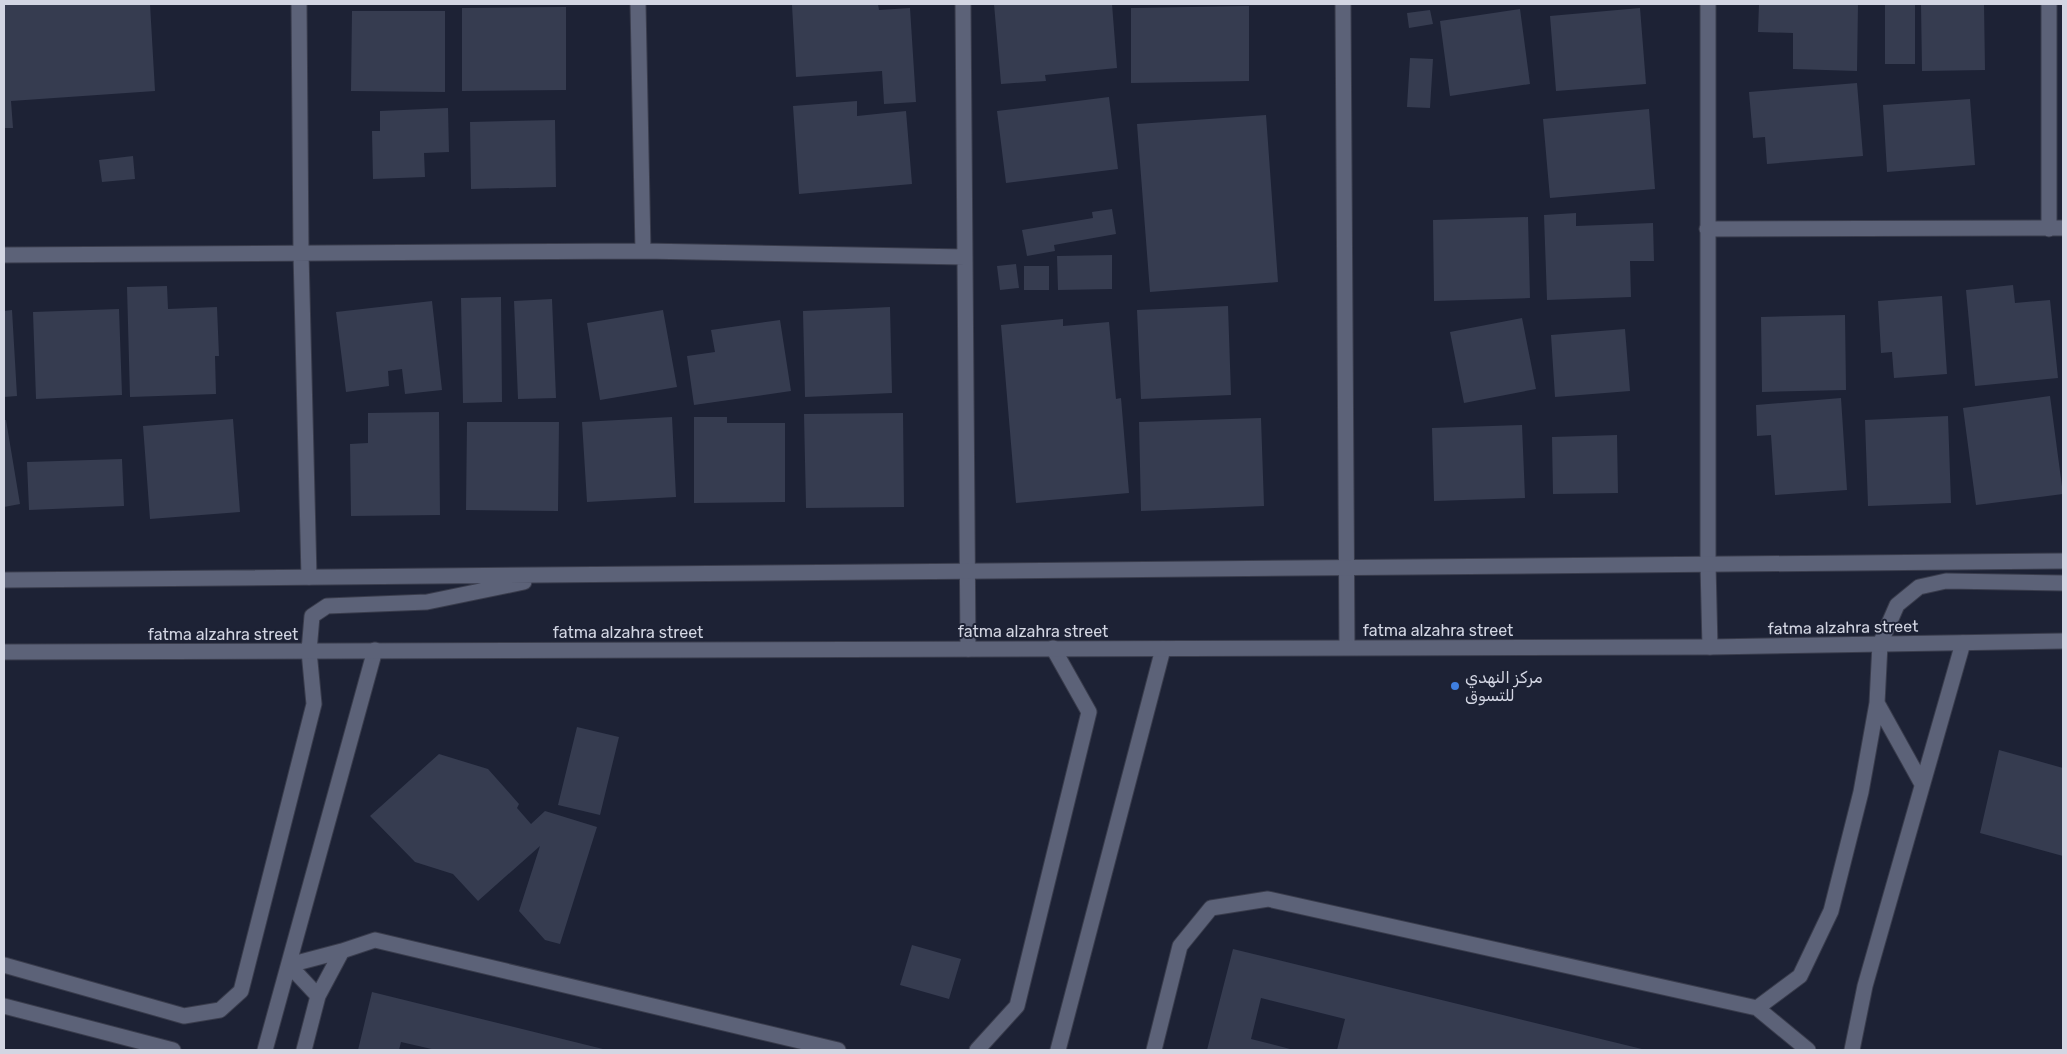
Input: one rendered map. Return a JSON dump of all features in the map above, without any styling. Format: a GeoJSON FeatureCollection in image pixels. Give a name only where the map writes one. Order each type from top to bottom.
{"type":"FeatureCollection","features":[{"type":"Feature","properties":{"kind":"street"},"geometry":{"type":"LineString","coordinates":[[299,4],[301,253],[308,578]]}},
{"type":"Feature","properties":{"kind":"street"},"geometry":{"type":"LineString","coordinates":[[638,4],[643,250]]}},
{"type":"Feature","properties":{"kind":"street"},"geometry":{"type":"LineString","coordinates":[[963,4],[968,649]]}},
{"type":"Feature","properties":{"kind":"street"},"geometry":{"type":"LineString","coordinates":[[1343,4],[1347,648]]}},
{"type":"Feature","properties":{"kind":"street"},"geometry":{"type":"LineString","coordinates":[[1708,4],[1708,565],[1710,647]]}},
{"type":"Feature","properties":{"kind":"street"},"geometry":{"type":"LineString","coordinates":[[1707,229],[2056,228],[2049,4]]}},
{"type":"Feature","properties":{"kind":"street"},"geometry":{"type":"LineString","coordinates":[[4,255],[643,250],[965,257]]}},
{"type":"Feature","properties":{"kind":"street"},"geometry":{"type":"LineString","coordinates":[[4,580],[2063,561]]}},
{"type":"Feature","properties":{"kind":"street"},"geometry":{"type":"LineString","coordinates":[[4,965],[184,1016],[220,1010],[241,991],[314,704],[309,651],[312,616],[328,606],[427,602],[560,575]]}},
{"type":"Feature","properties":{"kind":"street"},"geometry":{"type":"LineString","coordinates":[[1757,1008],[1800,976],[1831,911],[1861,792],[1877,704],[1880,644],[1897,605],[1919,587],[1946,581],[2063,583]]}},
{"type":"Feature","properties":{"kind":"street","name":"fatma alzahra street"},"geometry":{"type":"LineString","coordinates":[[4,652],[1710,647],[2063,642]]}},
{"type":"Feature","properties":{"kind":"street"},"geometry":{"type":"LineString","coordinates":[[1852,1050],[1865,986],[1963,643]]}},
{"type":"Feature","properties":{"kind":"street"},"geometry":{"type":"LineString","coordinates":[[977,1050],[1017,1006],[1089,712],[1053,648]]}},
{"type":"Feature","properties":{"kind":"street"},"geometry":{"type":"LineString","coordinates":[[1058,1050],[1163,648]]}},
{"type":"Feature","properties":{"kind":"street"},"geometry":{"type":"LineString","coordinates":[[265,1050],[375,650]]}},
{"type":"Feature","properties":{"kind":"street"},"geometry":{"type":"LineString","coordinates":[[1877,704],[1922,784]]}},
{"type":"Feature","properties":{"kind":"street"},"geometry":{"type":"LineString","coordinates":[[1154,1050],[1180,946],[1211,908],[1268,899],[1757,1008],[1808,1050]]}},
{"type":"Feature","properties":{"kind":"street"},"geometry":{"type":"LineString","coordinates":[[318,996],[288,965],[342,952],[375,940],[838,1050]]}},
{"type":"Feature","properties":{"kind":"street"},"geometry":{"type":"LineString","coordinates":[[304,1050],[318,996],[342,952]]}},
{"type":"Feature","properties":{"kind":"street"},"geometry":{"type":"LineString","coordinates":[[4,1006],[173,1050]]}},
{"type":"Feature","properties":{"kind":"building"},"geometry":{"type":"Polygon","coordinates":[[[4,4],[150,4],[155,91],[11,101],[13,128],[4,128],[4,4]]]}},
{"type":"Feature","properties":{"kind":"building"},"geometry":{"type":"Polygon","coordinates":[[[878,4],[879,10],[910,8],[916,102],[884,104],[882,71],[796,77],[792,5],[878,4]]]}},
{"type":"Feature","properties":{"kind":"building"},"geometry":{"type":"Polygon","coordinates":[[[994,4],[1112,4],[1117,68],[1045,75],[1046,81],[1001,84],[994,4]]]}},
{"type":"Feature","properties":{"kind":"building"},"geometry":{"type":"Polygon","coordinates":[[[1759,4],[1858,4],[1857,71],[1793,69],[1793,33],[1758,32],[1759,4]]]}},
{"type":"Feature","properties":{"kind":"building"},"geometry":{"type":"Polygon","coordinates":[[[1885,4],[1915,4],[1915,64],[1885,64],[1885,4]]]}},
{"type":"Feature","properties":{"kind":"building"},"geometry":{"type":"Polygon","coordinates":[[[1921,4],[1984,4],[1985,70],[1922,71],[1921,4]]]}},
{"type":"Feature","properties":{"kind":"building"},"geometry":{"type":"Polygon","coordinates":[[[1249,6],[1249,81],[1131,83],[1131,8],[1249,6]]]}},
{"type":"Feature","properties":{"kind":"building"},"geometry":{"type":"Polygon","coordinates":[[[566,7],[566,90],[462,91],[462,8],[566,7]]]}},
{"type":"Feature","properties":{"kind":"building"},"geometry":{"type":"Polygon","coordinates":[[[1640,8],[1646,84],[1556,91],[1550,16],[1640,8]]]}},
{"type":"Feature","properties":{"kind":"building"},"geometry":{"type":"Polygon","coordinates":[[[1520,9],[1530,84],[1450,96],[1440,21],[1520,9]]]}},
{"type":"Feature","properties":{"kind":"building"},"geometry":{"type":"Polygon","coordinates":[[[1430,10],[1433,24],[1409,28],[1407,13],[1430,10]]]}},
{"type":"Feature","properties":{"kind":"building"},"geometry":{"type":"Polygon","coordinates":[[[352,11],[445,11],[445,92],[351,91],[352,11]]]}},
{"type":"Feature","properties":{"kind":"building"},"geometry":{"type":"Polygon","coordinates":[[[1410,58],[1433,59],[1430,108],[1407,107],[1410,58]]]}},
{"type":"Feature","properties":{"kind":"building"},"geometry":{"type":"Polygon","coordinates":[[[1857,83],[1863,156],[1767,164],[1765,137],[1753,138],[1749,92],[1857,83]]]}},
{"type":"Feature","properties":{"kind":"building"},"geometry":{"type":"Polygon","coordinates":[[[1109,97],[1118,169],[1006,183],[997,111],[1109,97]]]}},
{"type":"Feature","properties":{"kind":"building"},"geometry":{"type":"Polygon","coordinates":[[[1970,99],[1975,165],[1887,172],[1883,105],[1970,99]]]}},
{"type":"Feature","properties":{"kind":"building"},"geometry":{"type":"Polygon","coordinates":[[[857,101],[857,116],[906,111],[912,184],[799,194],[793,106],[857,101]]]}},
{"type":"Feature","properties":{"kind":"building"},"geometry":{"type":"Polygon","coordinates":[[[448,108],[449,152],[424,153],[425,177],[373,179],[372,131],[380,131],[380,111],[448,108]]]}},
{"type":"Feature","properties":{"kind":"building"},"geometry":{"type":"Polygon","coordinates":[[[1649,109],[1655,189],[1550,198],[1543,119],[1649,109]]]}},
{"type":"Feature","properties":{"kind":"building"},"geometry":{"type":"Polygon","coordinates":[[[1266,115],[1278,282],[1150,292],[1137,124],[1266,115]]]}},
{"type":"Feature","properties":{"kind":"building"},"geometry":{"type":"Polygon","coordinates":[[[555,120],[556,187],[471,189],[470,122],[555,120]]]}},
{"type":"Feature","properties":{"kind":"building"},"geometry":{"type":"Polygon","coordinates":[[[133,156],[135,179],[102,182],[99,160],[133,156]]]}},
{"type":"Feature","properties":{"kind":"building"},"geometry":{"type":"Polygon","coordinates":[[[1112,209],[1116,234],[1054,245],[1055,251],[1027,256],[1022,230],[1093,218],[1092,212],[1112,209]]]}},
{"type":"Feature","properties":{"kind":"building"},"geometry":{"type":"Polygon","coordinates":[[[1576,213],[1576,226],[1653,223],[1654,261],[1630,261],[1631,297],[1547,300],[1544,215],[1576,213]]]}},
{"type":"Feature","properties":{"kind":"building"},"geometry":{"type":"Polygon","coordinates":[[[1528,217],[1530,298],[1434,301],[1433,220],[1528,217]]]}},
{"type":"Feature","properties":{"kind":"building"},"geometry":{"type":"Polygon","coordinates":[[[1112,255],[1112,289],[1058,290],[1057,256],[1112,255]]]}},
{"type":"Feature","properties":{"kind":"building"},"geometry":{"type":"Polygon","coordinates":[[[1016,264],[1019,288],[1000,290],[997,266],[1016,264]]]}},
{"type":"Feature","properties":{"kind":"building"},"geometry":{"type":"Polygon","coordinates":[[[1024,266],[1049,266],[1049,290],[1024,290],[1024,266]]]}},
{"type":"Feature","properties":{"kind":"building"},"geometry":{"type":"Polygon","coordinates":[[[2013,285],[2015,303],[2050,300],[2058,378],[1975,386],[1966,290],[2013,285]]]}},
{"type":"Feature","properties":{"kind":"building"},"geometry":{"type":"Polygon","coordinates":[[[167,286],[168,309],[217,307],[219,356],[215,356],[216,394],[130,397],[127,287],[167,286]]]}},
{"type":"Feature","properties":{"kind":"building"},"geometry":{"type":"Polygon","coordinates":[[[1942,296],[1947,374],[1894,378],[1892,352],[1881,353],[1878,301],[1942,296]]]}},
{"type":"Feature","properties":{"kind":"building"},"geometry":{"type":"Polygon","coordinates":[[[501,297],[502,402],[463,403],[461,298],[501,297]]]}},
{"type":"Feature","properties":{"kind":"building"},"geometry":{"type":"Polygon","coordinates":[[[552,299],[556,398],[518,399],[514,301],[552,299]]]}},
{"type":"Feature","properties":{"kind":"building"},"geometry":{"type":"Polygon","coordinates":[[[432,301],[442,390],[405,394],[402,369],[388,371],[389,386],[346,392],[336,312],[432,301]]]}},
{"type":"Feature","properties":{"kind":"building"},"geometry":{"type":"Polygon","coordinates":[[[1228,306],[1231,395],[1141,399],[1137,310],[1228,306]]]}},
{"type":"Feature","properties":{"kind":"building"},"geometry":{"type":"Polygon","coordinates":[[[890,307],[892,393],[805,397],[803,311],[890,307]]]}},
{"type":"Feature","properties":{"kind":"building"},"geometry":{"type":"Polygon","coordinates":[[[119,309],[122,395],[36,399],[33,312],[119,309]]]}},
{"type":"Feature","properties":{"kind":"building"},"geometry":{"type":"Polygon","coordinates":[[[12,310],[17,396],[4,397],[4,311],[12,310]]]}},
{"type":"Feature","properties":{"kind":"building"},"geometry":{"type":"Polygon","coordinates":[[[663,310],[677,387],[600,400],[587,323],[663,310]]]}},
{"type":"Feature","properties":{"kind":"building"},"geometry":{"type":"Polygon","coordinates":[[[1845,315],[1846,390],[1762,392],[1761,317],[1845,315]]]}},
{"type":"Feature","properties":{"kind":"building"},"geometry":{"type":"Polygon","coordinates":[[[1522,318],[1536,389],[1464,403],[1450,332],[1522,318]]]}},
{"type":"Feature","properties":{"kind":"building"},"geometry":{"type":"Polygon","coordinates":[[[1063,319],[1063,326],[1109,322],[1116,399],[1121,398],[1129,493],[1016,503],[1001,325],[1063,319]]]}},
{"type":"Feature","properties":{"kind":"building"},"geometry":{"type":"Polygon","coordinates":[[[780,320],[791,391],[694,405],[687,356],[715,352],[711,330],[780,320]]]}},
{"type":"Feature","properties":{"kind":"building"},"geometry":{"type":"Polygon","coordinates":[[[1625,329],[1630,391],[1555,397],[1551,335],[1625,329]]]}},
{"type":"Feature","properties":{"kind":"building"},"geometry":{"type":"Polygon","coordinates":[[[2050,396],[2063,494],[1976,505],[1963,408],[2050,396]]]}},
{"type":"Feature","properties":{"kind":"building"},"geometry":{"type":"Polygon","coordinates":[[[1841,398],[1847,490],[1775,495],[1771,435],[1757,436],[1756,405],[1841,398]]]}},
{"type":"Feature","properties":{"kind":"building"},"geometry":{"type":"Polygon","coordinates":[[[439,412],[440,515],[351,516],[350,444],[368,443],[368,413],[439,412]]]}},
{"type":"Feature","properties":{"kind":"building"},"geometry":{"type":"Polygon","coordinates":[[[903,413],[904,507],[806,508],[804,414],[903,413]]]}},
{"type":"Feature","properties":{"kind":"building"},"geometry":{"type":"Polygon","coordinates":[[[1948,416],[1951,503],[1868,506],[1865,420],[1948,416]]]}},
{"type":"Feature","properties":{"kind":"building"},"geometry":{"type":"Polygon","coordinates":[[[672,417],[676,497],[587,502],[582,422],[672,417]]]}},
{"type":"Feature","properties":{"kind":"building"},"geometry":{"type":"Polygon","coordinates":[[[694,417],[727,417],[727,423],[785,423],[785,502],[694,503],[694,417]]]}},
{"type":"Feature","properties":{"kind":"building"},"geometry":{"type":"Polygon","coordinates":[[[1261,418],[1264,506],[1141,511],[1139,422],[1261,418]]]}},
{"type":"Feature","properties":{"kind":"building"},"geometry":{"type":"Polygon","coordinates":[[[233,419],[240,512],[150,519],[143,426],[233,419]]]}},
{"type":"Feature","properties":{"kind":"building"},"geometry":{"type":"Polygon","coordinates":[[[4,420],[6,420],[20,504],[4,507],[4,420]]]}},
{"type":"Feature","properties":{"kind":"building"},"geometry":{"type":"Polygon","coordinates":[[[467,422],[559,422],[558,511],[466,510],[467,422]]]}},
{"type":"Feature","properties":{"kind":"building"},"geometry":{"type":"Polygon","coordinates":[[[1522,425],[1525,498],[1434,501],[1432,428],[1522,425]]]}},
{"type":"Feature","properties":{"kind":"building"},"geometry":{"type":"Polygon","coordinates":[[[1617,435],[1618,493],[1553,494],[1552,437],[1617,435]]]}},
{"type":"Feature","properties":{"kind":"building"},"geometry":{"type":"Polygon","coordinates":[[[122,459],[124,506],[29,510],[27,462],[122,459]]]}},
{"type":"Feature","properties":{"kind":"building"},"geometry":{"type":"Polygon","coordinates":[[[577,727],[619,737],[600,815],[558,805],[577,727]]]}},
{"type":"Feature","properties":{"kind":"building"},"geometry":{"type":"Polygon","coordinates":[[[1999,750],[2063,768],[2063,856],[1980,833],[1999,750]]]}},
{"type":"Feature","properties":{"kind":"building"},"geometry":{"type":"Polygon","coordinates":[[[439,754],[488,769],[519,804],[517,808],[531,824],[545,811],[597,827],[560,944],[545,940],[519,911],[540,846],[478,901],[453,874],[415,862],[370,816],[439,754]]]}},
{"type":"Feature","properties":{"kind":"building"},"geometry":{"type":"Polygon","coordinates":[[[912,945],[961,959],[949,999],[900,985],[912,945]]]}},
{"type":"Feature","properties":{"kind":"building"},"geometry":{"type":"Polygon","coordinates":[[[1233,949],[1646,1050],[1337,1050],[1345,1019],[1261,998],[1251,1039],[1294,1050],[1207,1050],[1233,949]]]}},
{"type":"Feature","properties":{"kind":"building"},"geometry":{"type":"Polygon","coordinates":[[[372,992],[607,1050],[436,1050],[401,1042],[399,1050],[358,1050],[372,992]]]}},
{"type":"Feature","properties":{"kind":"place","name":"مركز النهدي للتسوق"},"geometry":{"type":"Point","coordinates":[1455,686]}}]}
